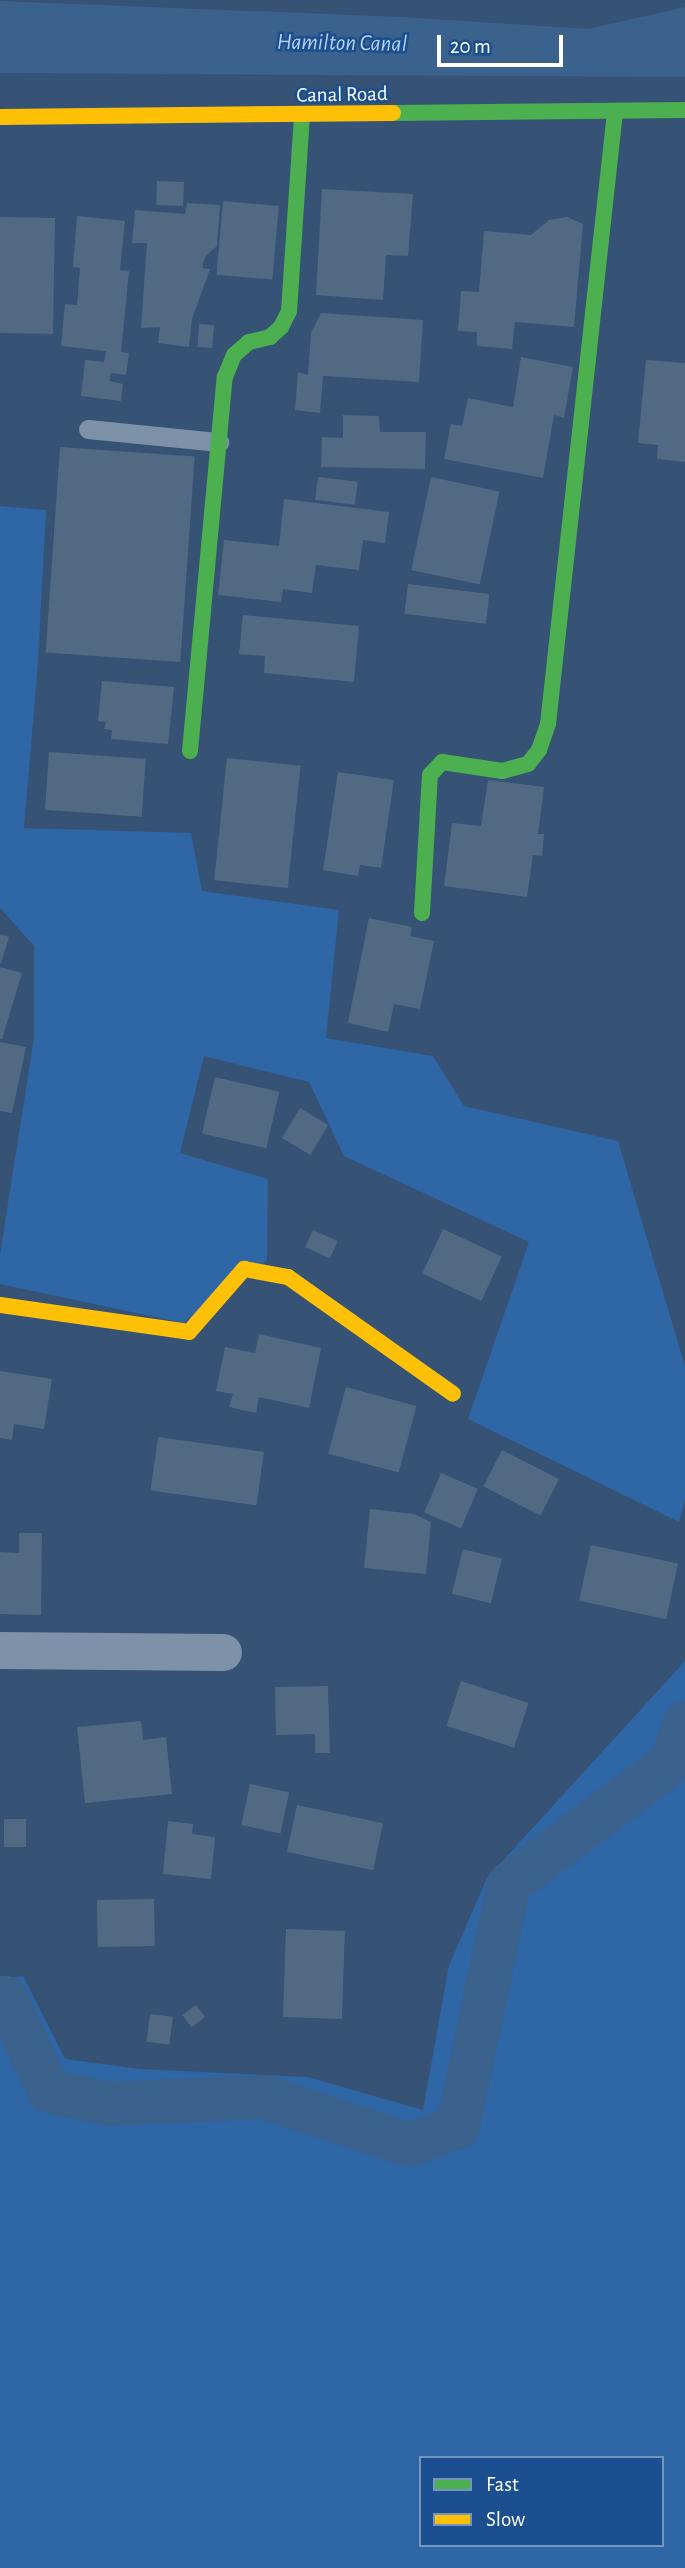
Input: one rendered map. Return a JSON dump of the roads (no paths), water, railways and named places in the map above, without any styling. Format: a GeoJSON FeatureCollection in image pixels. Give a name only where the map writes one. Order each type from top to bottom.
{"type":"FeatureCollection","features":[{"type":"Feature","properties":{"kind":"street","name":"Canal Road"},"geometry":{"type":"LineString","coordinates":[[0,117],[685,110]]}},
{"type":"Feature","properties":{"kind":"street"},"geometry":{"type":"LineString","coordinates":[[422,913],[430,775],[442,762],[502,771],[528,764],[539,750],[548,724],[615,112]]}},
{"type":"Feature","properties":{"kind":"street"},"geometry":{"type":"LineString","coordinates":[[190,751],[225,377],[234,355],[249,342],[270,337],[281,327],[289,312],[302,116]]}},
{"type":"Feature","properties":{"kind":"street"},"geometry":{"type":"LineString","coordinates":[[0,1305],[189,1332],[244,1269],[288,1277],[453,1394]]}},
{"type":"Feature","properties":{"kind":"street"},"geometry":{"type":"LineString","coordinates":[[0,1650],[223,1652]]}},
{"type":"Feature","properties":{"kind":"lane"},"geometry":{"type":"LineString","coordinates":[[88,429],[219,442]]}},
{"type":"Feature","properties":{"kind":"water","name":"Hamilton Canal"},"geometry":{"type":"Polygon","coordinates":[[[0,1],[402,17],[588,29],[685,7],[685,77],[0,73],[0,1]]]}},
{"type":"Feature","properties":{"kind":"waterway"},"geometry":{"type":"LineString","coordinates":[[0,1999],[6,1998],[49,2091],[109,2104],[264,2097],[410,2145],[458,2126],[509,1884],[671,1763],[685,1723]]}}]}
